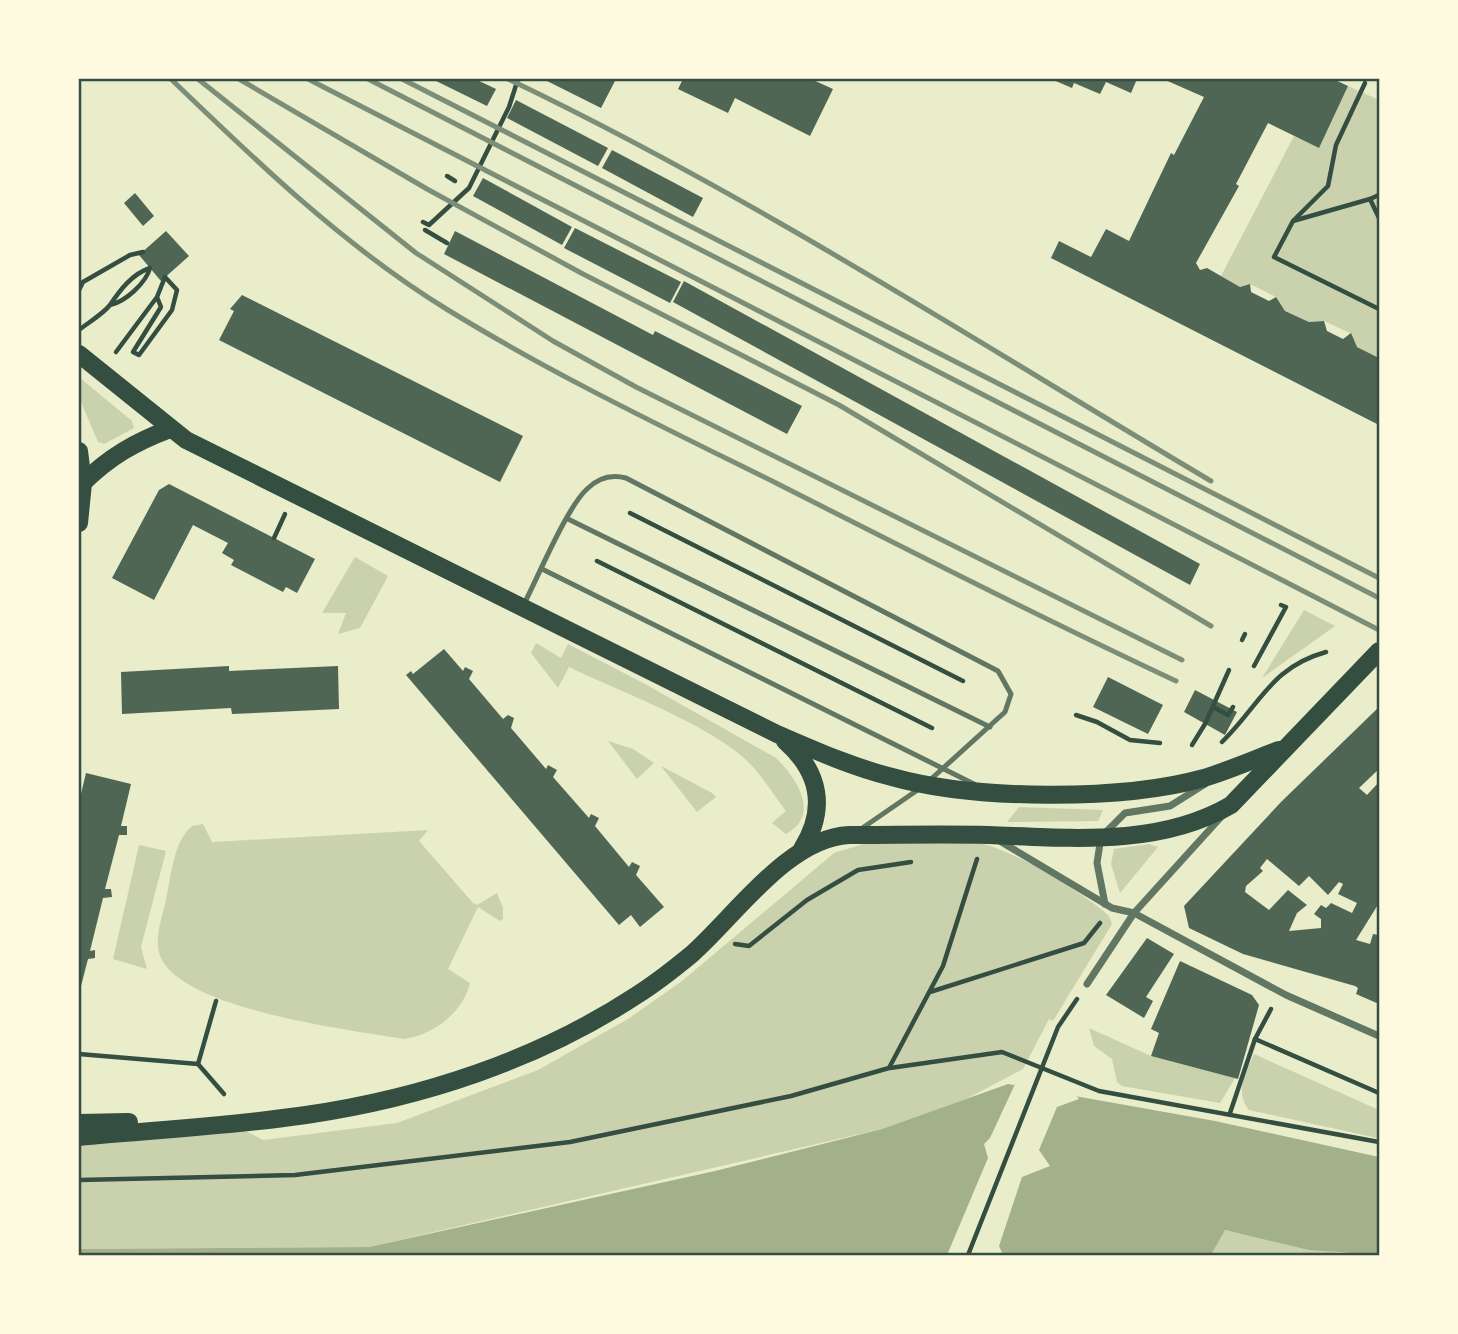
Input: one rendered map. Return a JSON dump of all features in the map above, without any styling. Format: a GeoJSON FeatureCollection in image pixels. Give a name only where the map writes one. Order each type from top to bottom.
{"type":"FeatureCollection","features":[{"type":"Feature","properties":{"kind":"main road"},"geometry":{"type":"LineString","coordinates":[[79,354],[170,429],[777,734],[859,767],[925,785],[989,791],[1123,792],[1155,788],[1223,772],[1283,748]]}},
{"type":"Feature","properties":{"kind":"main road"},"geometry":{"type":"LineString","coordinates":[[83,483],[116,454],[170,429]]}},
{"type":"Feature","properties":{"kind":"main road"},"geometry":{"type":"LineString","coordinates":[[79,451],[83,483],[79,523]]}},
{"type":"Feature","properties":{"kind":"main road"},"geometry":{"type":"LineString","coordinates":[[79,1137],[339,1109],[438,1085],[519,1058],[580,1029],[639,994],[692,954],[736,909],[800,853],[823,839],[849,835],[1101,837],[1185,826],[1205,820],[1231,805],[1283,748],[1379,652]]}},
{"type":"Feature","properties":{"kind":"main road"},"geometry":{"type":"LineString","coordinates":[[777,734],[805,763],[817,791],[815,825],[800,853]]}},
{"type":"Feature","properties":{"kind":"main road"},"geometry":{"type":"LineString","coordinates":[[79,1123],[255,1119]]}},
{"type":"Feature","properties":{"kind":"street"},"geometry":{"type":"LineString","coordinates":[[1108,906],[1097,863],[1101,837],[1125,813],[1170,806],[1223,772]]}},
{"type":"Feature","properties":{"kind":"street"},"geometry":{"type":"LineString","coordinates":[[1087,984],[1134,913],[1231,805]]}},
{"type":"Feature","properties":{"kind":"street"},"geometry":{"type":"LineString","coordinates":[[989,835],[1108,906],[1134,913],[1286,995],[1379,1037]]}},
{"type":"Feature","properties":{"kind":"lane"},"geometry":{"type":"LineString","coordinates":[[523,607],[580,496],[593,484],[612,475],[626,478],[988,663],[1004,679],[1011,694],[1005,712],[925,785],[880,818],[849,835]]}},
{"type":"Feature","properties":{"kind":"lane"},"geometry":{"type":"LineString","coordinates":[[568,519],[990,727]]}},
{"type":"Feature","properties":{"kind":"lane"},"geometry":{"type":"LineString","coordinates":[[542,569],[989,791]]}},
{"type":"Feature","properties":{"kind":"path"},"geometry":{"type":"LineString","coordinates":[[423,222],[429,225],[471,189],[510,108],[518,79]]}},
{"type":"Feature","properties":{"kind":"path"},"geometry":{"type":"LineString","coordinates":[[1365,83],[1336,145],[1328,186],[1293,221],[1275,257],[1379,310]]}},
{"type":"Feature","properties":{"kind":"path"},"geometry":{"type":"LineString","coordinates":[[447,176],[454,181]]}},
{"type":"Feature","properties":{"kind":"path"},"geometry":{"type":"LineString","coordinates":[[1293,221],[1379,195]]}},
{"type":"Feature","properties":{"kind":"path"},"geometry":{"type":"LineString","coordinates":[[1370,199],[1379,218]]}},
{"type":"Feature","properties":{"kind":"path"},"geometry":{"type":"LineString","coordinates":[[425,230],[447,243]]}},
{"type":"Feature","properties":{"kind":"path"},"geometry":{"type":"LineString","coordinates":[[79,290],[83,282],[130,255],[143,252]]}},
{"type":"Feature","properties":{"kind":"path"},"geometry":{"type":"LineString","coordinates":[[79,331],[110,305],[118,303],[147,277],[150,268],[141,271],[113,296],[110,305]]}},
{"type":"Feature","properties":{"kind":"path"},"geometry":{"type":"LineString","coordinates":[[100,373],[157,298],[165,277],[177,290],[172,310],[139,355],[133,352],[161,307],[157,298]]}},
{"type":"Feature","properties":{"kind":"path"},"geometry":{"type":"LineString","coordinates":[[274,537],[286,513]]}},
{"type":"Feature","properties":{"kind":"path"},"geometry":{"type":"LineString","coordinates":[[630,513],[963,681]]}},
{"type":"Feature","properties":{"kind":"path"},"geometry":{"type":"LineString","coordinates":[[597,561],[932,728]]}},
{"type":"Feature","properties":{"kind":"path"},"geometry":{"type":"LineString","coordinates":[[1254,666],[1286,607],[1281,605]]}},
{"type":"Feature","properties":{"kind":"path"},"geometry":{"type":"LineString","coordinates":[[1242,640],[1245,634]]}},
{"type":"Feature","properties":{"kind":"path"},"geometry":{"type":"LineString","coordinates":[[1222,742],[1283,670],[1308,657],[1326,652]]}},
{"type":"Feature","properties":{"kind":"path"},"geometry":{"type":"LineString","coordinates":[[1192,745],[1229,670]]}},
{"type":"Feature","properties":{"kind":"path"},"geometry":{"type":"LineString","coordinates":[[1213,707],[1228,715],[1233,707]]}},
{"type":"Feature","properties":{"kind":"path"},"geometry":{"type":"LineString","coordinates":[[1076,715],[1097,722],[1130,740],[1160,743]]}},
{"type":"Feature","properties":{"kind":"path"},"geometry":{"type":"LineString","coordinates":[[889,1068],[943,966],[978,856],[965,858]]}},
{"type":"Feature","properties":{"kind":"path"},"geometry":{"type":"LineString","coordinates":[[732,943],[749,946],[807,900],[858,870],[914,861]]}},
{"type":"Feature","properties":{"kind":"path"},"geometry":{"type":"LineString","coordinates":[[929,993],[1084,943],[1108,906]]}},
{"type":"Feature","properties":{"kind":"path"},"geometry":{"type":"LineString","coordinates":[[968,1255],[1058,1027],[1087,984]]}},
{"type":"Feature","properties":{"kind":"path"},"geometry":{"type":"LineString","coordinates":[[198,1064],[216,1001]]}},
{"type":"Feature","properties":{"kind":"path"},"geometry":{"type":"LineString","coordinates":[[1230,1113],[1255,1039],[1275,1002]]}},
{"type":"Feature","properties":{"kind":"path"},"geometry":{"type":"LineString","coordinates":[[1255,1039],[1379,1093]]}},
{"type":"Feature","properties":{"kind":"path"},"geometry":{"type":"LineString","coordinates":[[79,1180],[295,1175],[570,1142],[791,1096],[889,1068],[1002,1052],[1099,1091],[1379,1142]]}},
{"type":"Feature","properties":{"kind":"path"},"geometry":{"type":"LineString","coordinates":[[79,1054],[198,1064],[224,1094]]}},
{"type":"Feature","properties":{"kind":"shaded area"},"geometry":{"type":"Polygon","coordinates":[[[1348,86],[1379,100],[1379,358],[1357,347],[1350,333],[1324,321],[1309,322],[1285,311],[1276,297],[1250,284],[1240,287],[1221,276],[1294,136],[1319,147],[1348,86]]]}},
{"type":"Feature","properties":{"kind":"shaded area"},"geometry":{"type":"Polygon","coordinates":[[[79,377],[132,421],[134,428],[104,444],[98,442],[79,397],[79,377]]]}},
{"type":"Feature","properties":{"kind":"shaded area"},"geometry":{"type":"Polygon","coordinates":[[[355,557],[388,576],[360,628],[338,634],[346,613],[322,613],[355,557]]]}},
{"type":"Feature","properties":{"kind":"shaded area"},"geometry":{"type":"Polygon","coordinates":[[[1304,610],[1335,626],[1262,678],[1304,610]]]}},
{"type":"Feature","properties":{"kind":"shaded area"},"geometry":{"type":"Polygon","coordinates":[[[536,643],[561,658],[568,644],[776,758],[798,786],[802,796],[802,817],[796,826],[786,834],[772,823],[786,811],[752,765],[720,740],[678,717],[569,667],[558,688],[531,653],[536,643]]]}},
{"type":"Feature","properties":{"kind":"shaded area"},"geometry":{"type":"Polygon","coordinates":[[[608,741],[633,749],[654,763],[637,779],[608,741]]]}},
{"type":"Feature","properties":{"kind":"shaded area"},"geometry":{"type":"Polygon","coordinates":[[[661,766],[712,793],[716,797],[697,812],[661,766]]]}},
{"type":"Feature","properties":{"kind":"shaded area"},"geometry":{"type":"Polygon","coordinates":[[[1019,807],[1103,810],[1098,821],[1007,822],[1019,807]]]}},
{"type":"Feature","properties":{"kind":"shaded area"},"geometry":{"type":"Polygon","coordinates":[[[203,824],[212,842],[428,830],[419,841],[473,903],[477,905],[497,893],[503,908],[503,919],[500,921],[478,907],[448,969],[470,983],[466,994],[446,1020],[415,1037],[404,1039],[347,1030],[272,1015],[234,1004],[202,991],[176,976],[161,958],[159,951],[159,929],[177,850],[192,826],[203,824]]]}},
{"type":"Feature","properties":{"kind":"shaded area"},"geometry":{"type":"Polygon","coordinates":[[[948,841],[988,845],[1044,872],[1082,895],[1109,916],[1112,924],[1053,1021],[1049,1019],[1023,1069],[966,1099],[882,1129],[369,1247],[79,1249],[79,1143],[240,1128],[263,1140],[397,1123],[538,1070],[628,1019],[682,981],[834,853],[870,842],[948,841]]]}},
{"type":"Feature","properties":{"kind":"shaded area"},"geometry":{"type":"Polygon","coordinates":[[[1149,844],[1158,847],[1120,893],[1111,864],[1114,849],[1149,844]]]}},
{"type":"Feature","properties":{"kind":"shaded area"},"geometry":{"type":"Polygon","coordinates":[[[139,845],[166,851],[141,947],[147,969],[113,959],[139,845]]]}},
{"type":"Feature","properties":{"kind":"shaded area"},"geometry":{"type":"Polygon","coordinates":[[[1089,1028],[1151,1056],[1235,1078],[1220,1103],[1122,1086],[1117,1082],[1112,1059],[1094,1046],[1089,1028]]]}},
{"type":"Feature","properties":{"kind":"shaded area"},"geometry":{"type":"Polygon","coordinates":[[[1254,1054],[1379,1110],[1377,1138],[1249,1110],[1242,1096],[1242,1089],[1254,1054]]]}},
{"type":"Feature","properties":{"kind":"shaded area"},"geometry":{"type":"Polygon","coordinates":[[[1008,1084],[1215,1121],[1379,1157],[1379,1255],[1309,1250],[1225,1230],[1211,1255],[79,1255],[79,1249],[369,1247],[715,1171],[882,1129],[1008,1084]]]}},
{"type":"Feature","properties":{"kind":"shaded area"},"geometry":{"type":"Polygon","coordinates":[[[1224,1230],[1348,1255],[1211,1255],[1224,1230]]]}},
{"type":"Feature","properties":{"kind":"pier"},"geometry":{"type":"Polygon","coordinates":[[[1016,1082],[1072,1090],[1079,1099],[1057,1107],[1039,1150],[1050,1166],[1022,1177],[999,1246],[1003,1255],[947,1255],[988,1158],[984,1144],[990,1138],[1016,1082]]]}},
{"type":"Feature","properties":{"kind":"building"},"geometry":{"type":"Polygon","coordinates":[[[432,79],[475,79],[496,89],[487,106],[432,79]]]}},
{"type":"Feature","properties":{"kind":"building"},"geometry":{"type":"Polygon","coordinates":[[[543,79],[616,79],[601,108],[543,79]]]}},
{"type":"Feature","properties":{"kind":"building"},"geometry":{"type":"Polygon","coordinates":[[[683,79],[811,79],[833,89],[810,136],[735,98],[728,113],[678,89],[683,79]]]}},
{"type":"Feature","properties":{"kind":"building"},"geometry":{"type":"Polygon","coordinates":[[[1051,79],[1137,79],[1131,93],[1106,82],[1100,94],[1074,83],[1072,88],[1051,79]]]}},
{"type":"Feature","properties":{"kind":"building"},"geometry":{"type":"Polygon","coordinates":[[[1163,79],[1333,79],[1348,86],[1319,148],[1268,123],[1236,184],[1239,186],[1196,263],[1200,270],[1207,268],[1240,287],[1250,284],[1251,292],[1269,301],[1276,297],[1285,311],[1309,322],[1324,321],[1327,331],[1343,339],[1351,333],[1357,347],[1379,358],[1379,425],[1051,258],[1059,241],[1091,257],[1106,229],[1129,241],[1171,153],[1174,155],[1204,97],[1163,79]]]}},
{"type":"Feature","properties":{"kind":"building"},"geometry":{"type":"Polygon","coordinates":[[[516,100],[608,148],[598,166],[507,118],[516,100]]]}},
{"type":"Feature","properties":{"kind":"building"},"geometry":{"type":"Polygon","coordinates":[[[612,150],[703,198],[693,217],[602,168],[612,150]]]}},
{"type":"Feature","properties":{"kind":"building"},"geometry":{"type":"Polygon","coordinates":[[[483,178],[572,227],[562,245],[473,196],[483,178]]]}},
{"type":"Feature","properties":{"kind":"building"},"geometry":{"type":"Polygon","coordinates":[[[135,193],[154,216],[143,226],[124,203],[135,193]]]}},
{"type":"Feature","properties":{"kind":"building"},"geometry":{"type":"Polygon","coordinates":[[[575,228],[681,282],[670,303],[564,248],[575,228]]]}},
{"type":"Feature","properties":{"kind":"building"},"geometry":{"type":"Polygon","coordinates":[[[166,231],[189,256],[161,281],[139,255],[166,231]]]}},
{"type":"Feature","properties":{"kind":"building"},"geometry":{"type":"Polygon","coordinates":[[[455,231],[653,335],[655,331],[802,406],[787,434],[444,254],[455,231]]]}},
{"type":"Feature","properties":{"kind":"building"},"geometry":{"type":"Polygon","coordinates":[[[684,281],[1200,564],[1190,585],[673,302],[684,281]]]}},
{"type":"Feature","properties":{"kind":"building"},"geometry":{"type":"Polygon","coordinates":[[[242,295],[523,436],[500,482],[219,340],[234,311],[230,309],[242,295]]]}},
{"type":"Feature","properties":{"kind":"building"},"geometry":{"type":"Polygon","coordinates":[[[169,484],[315,559],[297,593],[286,587],[283,592],[231,565],[234,560],[222,553],[228,543],[193,525],[154,600],[112,578],[159,490],[169,484]]]}},
{"type":"Feature","properties":{"kind":"building"},"geometry":{"type":"Polygon","coordinates":[[[444,649],[463,671],[465,667],[473,671],[469,679],[503,719],[508,715],[514,718],[511,728],[546,769],[548,765],[557,770],[553,777],[589,818],[591,814],[599,818],[595,826],[629,867],[632,862],[640,866],[636,875],[664,907],[640,927],[631,915],[619,925],[406,675],[411,671],[413,674],[444,649]]]}},
{"type":"Feature","properties":{"kind":"building"},"geometry":{"type":"Polygon","coordinates":[[[229,666],[229,671],[338,666],[339,709],[232,714],[231,708],[122,714],[121,672],[229,666]]]}},
{"type":"Feature","properties":{"kind":"building"},"geometry":{"type":"Polygon","coordinates":[[[1108,677],[1163,705],[1148,734],[1093,707],[1108,677]]]}},
{"type":"Feature","properties":{"kind":"building"},"geometry":{"type":"Polygon","coordinates":[[[1195,690],[1237,712],[1225,735],[1184,712],[1195,690]]]}},
{"type":"Feature","properties":{"kind":"building"},"geometry":{"type":"Polygon","coordinates":[[[1379,707],[1379,769],[1359,788],[1367,795],[1379,782],[1379,903],[1356,940],[1370,944],[1373,934],[1379,935],[1379,1004],[1356,994],[1358,988],[1355,986],[1243,954],[1189,928],[1184,906],[1281,802],[1379,707]],[[1267,859],[1260,868],[1263,871],[1246,886],[1245,892],[1269,910],[1288,890],[1307,905],[1297,913],[1289,931],[1321,928],[1321,919],[1314,914],[1321,905],[1326,908],[1331,903],[1352,913],[1357,903],[1338,894],[1343,884],[1339,882],[1328,895],[1309,876],[1299,886],[1267,859]]]}},
{"type":"Feature","properties":{"kind":"building"},"geometry":{"type":"Polygon","coordinates":[[[86,773],[131,784],[121,826],[127,826],[127,835],[119,835],[105,889],[111,889],[112,897],[103,898],[90,951],[95,950],[95,958],[88,959],[80,990],[79,802],[86,773]]]}},
{"type":"Feature","properties":{"kind":"building"},"geometry":{"type":"Polygon","coordinates":[[[1147,938],[1174,954],[1146,997],[1153,1001],[1144,1018],[1106,995],[1147,938]]]}},
{"type":"Feature","properties":{"kind":"building"},"geometry":{"type":"Polygon","coordinates":[[[1180,961],[1252,995],[1259,1005],[1238,1079],[1151,1056],[1159,1033],[1151,1029],[1180,961]]]}},
{"type":"Feature","properties":{"kind":"railway"},"geometry":{"type":"LineString","coordinates":[[171,79],[303,202],[373,259],[448,310],[611,401],[1176,681]]}},
{"type":"Feature","properties":{"kind":"railway"},"geometry":{"type":"LineString","coordinates":[[198,79],[416,253],[553,341],[636,387],[1182,660]]}},
{"type":"Feature","properties":{"kind":"railway"},"geometry":{"type":"LineString","coordinates":[[239,79],[427,189],[583,274],[839,405],[1211,626]]}},
{"type":"Feature","properties":{"kind":"railway"},"geometry":{"type":"LineString","coordinates":[[308,79],[1379,630]]}},
{"type":"Feature","properties":{"kind":"railway"},"geometry":{"type":"LineString","coordinates":[[368,79],[1379,598]]}},
{"type":"Feature","properties":{"kind":"railway"},"geometry":{"type":"LineString","coordinates":[[402,79],[1379,578]]}},
{"type":"Feature","properties":{"kind":"railway"},"geometry":{"type":"LineString","coordinates":[[508,79],[599,124],[777,221],[1211,481]]}}]}
